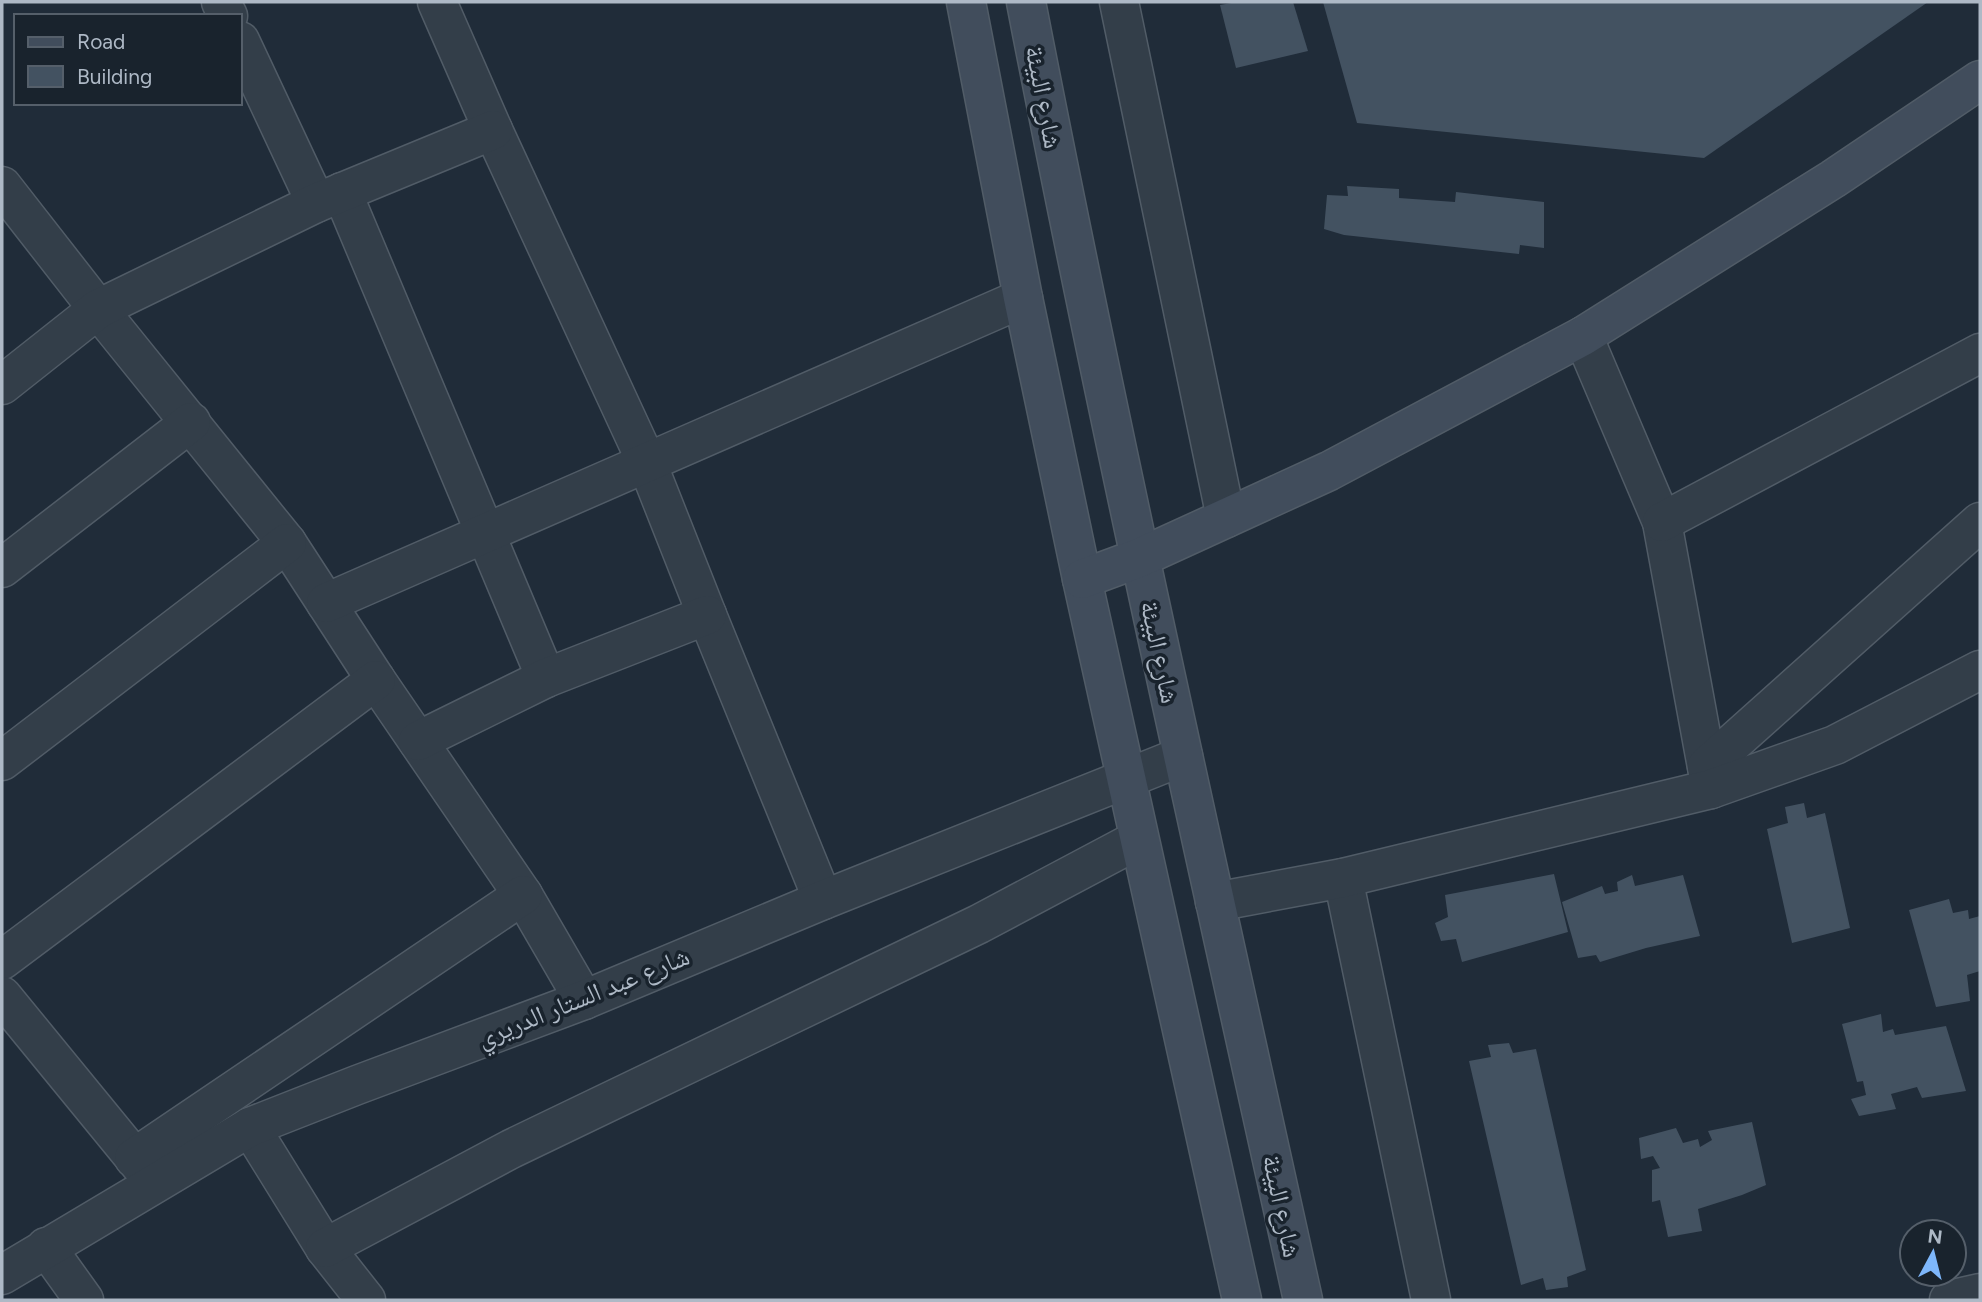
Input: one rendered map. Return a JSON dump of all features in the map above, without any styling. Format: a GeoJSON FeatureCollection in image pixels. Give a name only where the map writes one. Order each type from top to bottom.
{"type":"FeatureCollection","features":[{"type":"Feature","properties":{"kind":"main road"},"geometry":{"type":"LineString","coordinates":[[966,2],[1023,298],[1082,579],[1241,1300]]}},
{"type":"Feature","properties":{"kind":"main road","name":"شارع البيئة"},"geometry":{"type":"LineString","coordinates":[[1026,2],[1139,558],[1303,1300]]}},
{"type":"Feature","properties":{"kind":"main road"},"geometry":{"type":"LineString","coordinates":[[1082,579],[1139,558],[1329,471],[1583,336],[1979,87]]}},
{"type":"Feature","properties":{"kind":"main road"},"geometry":{"type":"LineString","coordinates":[[998,169],[1056,156]]}},
{"type":"Feature","properties":{"kind":"street"},"geometry":{"type":"LineString","coordinates":[[437,2],[493,130],[647,463],[823,900]]}},
{"type":"Feature","properties":{"kind":"street"},"geometry":{"type":"LineString","coordinates":[[1119,2],[1226,518]]}},
{"type":"Feature","properties":{"kind":"street"},"geometry":{"type":"LineString","coordinates":[[242,45],[329,198],[485,532],[546,678]]}},
{"type":"Feature","properties":{"kind":"street"},"geometry":{"type":"LineString","coordinates":[[2,385],[98,309],[329,198],[493,130]]}},
{"type":"Feature","properties":{"kind":"street"},"geometry":{"type":"LineString","coordinates":[[4,193],[287,543],[376,680],[523,895],[584,1000]]}},
{"type":"Feature","properties":{"kind":"street"},"geometry":{"type":"LineString","coordinates":[[326,603],[1023,298]]}},
{"type":"Feature","properties":{"kind":"street"},"geometry":{"type":"LineString","coordinates":[[1583,336],[1662,522],[1709,777]]}},
{"type":"Feature","properties":{"kind":"street"},"geometry":{"type":"LineString","coordinates":[[1662,522],[1980,353]]}},
{"type":"Feature","properties":{"kind":"street"},"geometry":{"type":"LineString","coordinates":[[2,568],[191,422]]}},
{"type":"Feature","properties":{"kind":"street"},"geometry":{"type":"LineString","coordinates":[[1709,777],[1980,522]]}},
{"type":"Feature","properties":{"kind":"street"},"geometry":{"type":"LineString","coordinates":[[2,761],[287,543]]}},
{"type":"Feature","properties":{"kind":"street"},"geometry":{"type":"LineString","coordinates":[[418,741],[546,678],[707,615]]}},
{"type":"Feature","properties":{"kind":"street"},"geometry":{"type":"LineString","coordinates":[[1215,902],[1343,878],[1835,745],[1980,670]]}},
{"type":"Feature","properties":{"kind":"street"},"geometry":{"type":"LineString","coordinates":[[2,960],[376,680]]}},
{"type":"Feature","properties":{"kind":"street","name":"شارع عبد الستار الدريري"},"geometry":{"type":"LineString","coordinates":[[2,1275],[46,1247],[144,1170],[584,1000],[823,900],[1183,756]]}},
{"type":"Feature","properties":{"kind":"street"},"geometry":{"type":"LineString","coordinates":[[325,1248],[511,1149],[979,924],[1139,839]]}},
{"type":"Feature","properties":{"kind":"street"},"geometry":{"type":"LineString","coordinates":[[1343,878],[1431,1300]]}},
{"type":"Feature","properties":{"kind":"street"},"geometry":{"type":"LineString","coordinates":[[2,996],[144,1170],[523,895]]}},
{"type":"Feature","properties":{"kind":"street"},"geometry":{"type":"LineString","coordinates":[[250,1127],[325,1248],[366,1300]]}},
{"type":"Feature","properties":{"kind":"street"},"geometry":{"type":"LineString","coordinates":[[46,1247],[84,1300]]}},
{"type":"Feature","properties":{"kind":"street"},"geometry":{"type":"LineString","coordinates":[[1949,1300],[1980,1293]]}},
{"type":"Feature","properties":{"kind":"building"},"geometry":{"type":"Polygon","coordinates":[[[1237,2],[1293,2],[1308,51],[1236,68],[1220,5],[1237,2]]]}},
{"type":"Feature","properties":{"kind":"building"},"geometry":{"type":"Polygon","coordinates":[[[1323,2],[1928,2],[1704,158],[1357,123],[1323,2]]]}},
{"type":"Feature","properties":{"kind":"building"},"geometry":{"type":"Polygon","coordinates":[[[1347,186],[1399,189],[1399,198],[1455,202],[1456,192],[1544,202],[1544,248],[1520,245],[1519,254],[1344,235],[1324,229],[1327,195],[1348,196],[1347,186]]]}},
{"type":"Feature","properties":{"kind":"building"},"geometry":{"type":"Polygon","coordinates":[[[1804,803],[1807,818],[1825,813],[1850,928],[1792,943],[1767,829],[1788,823],[1785,807],[1804,803]]]}},
{"type":"Feature","properties":{"kind":"building"},"geometry":{"type":"Polygon","coordinates":[[[1554,874],[1568,932],[1462,962],[1456,939],[1441,941],[1435,923],[1448,917],[1445,895],[1554,874]]]}},
{"type":"Feature","properties":{"kind":"building"},"geometry":{"type":"Polygon","coordinates":[[[1632,875],[1635,886],[1683,875],[1700,936],[1600,962],[1596,955],[1578,958],[1562,902],[1602,886],[1605,894],[1618,891],[1617,882],[1632,875]]]}},
{"type":"Feature","properties":{"kind":"building"},"geometry":{"type":"Polygon","coordinates":[[[1949,899],[1953,913],[1968,910],[1969,919],[1980,916],[1980,971],[1967,975],[1970,1001],[1936,1007],[1909,910],[1949,899]]]}},
{"type":"Feature","properties":{"kind":"building"},"geometry":{"type":"Polygon","coordinates":[[[1881,1014],[1883,1032],[1893,1029],[1895,1035],[1946,1026],[1966,1091],[1922,1098],[1917,1087],[1891,1094],[1896,1109],[1859,1116],[1851,1099],[1866,1095],[1863,1081],[1857,1082],[1842,1024],[1881,1014]]]}},
{"type":"Feature","properties":{"kind":"building"},"geometry":{"type":"Polygon","coordinates":[[[1509,1043],[1513,1053],[1536,1049],[1586,1270],[1567,1277],[1568,1287],[1546,1290],[1543,1278],[1521,1285],[1469,1061],[1491,1057],[1488,1045],[1509,1043]]]}},
{"type":"Feature","properties":{"kind":"building"},"geometry":{"type":"Polygon","coordinates":[[[1752,1122],[1766,1185],[1698,1209],[1702,1231],[1668,1237],[1660,1200],[1652,1202],[1652,1170],[1660,1168],[1653,1156],[1641,1159],[1639,1138],[1676,1128],[1683,1143],[1698,1139],[1700,1147],[1712,1140],[1708,1131],[1752,1122]]]}}]}
